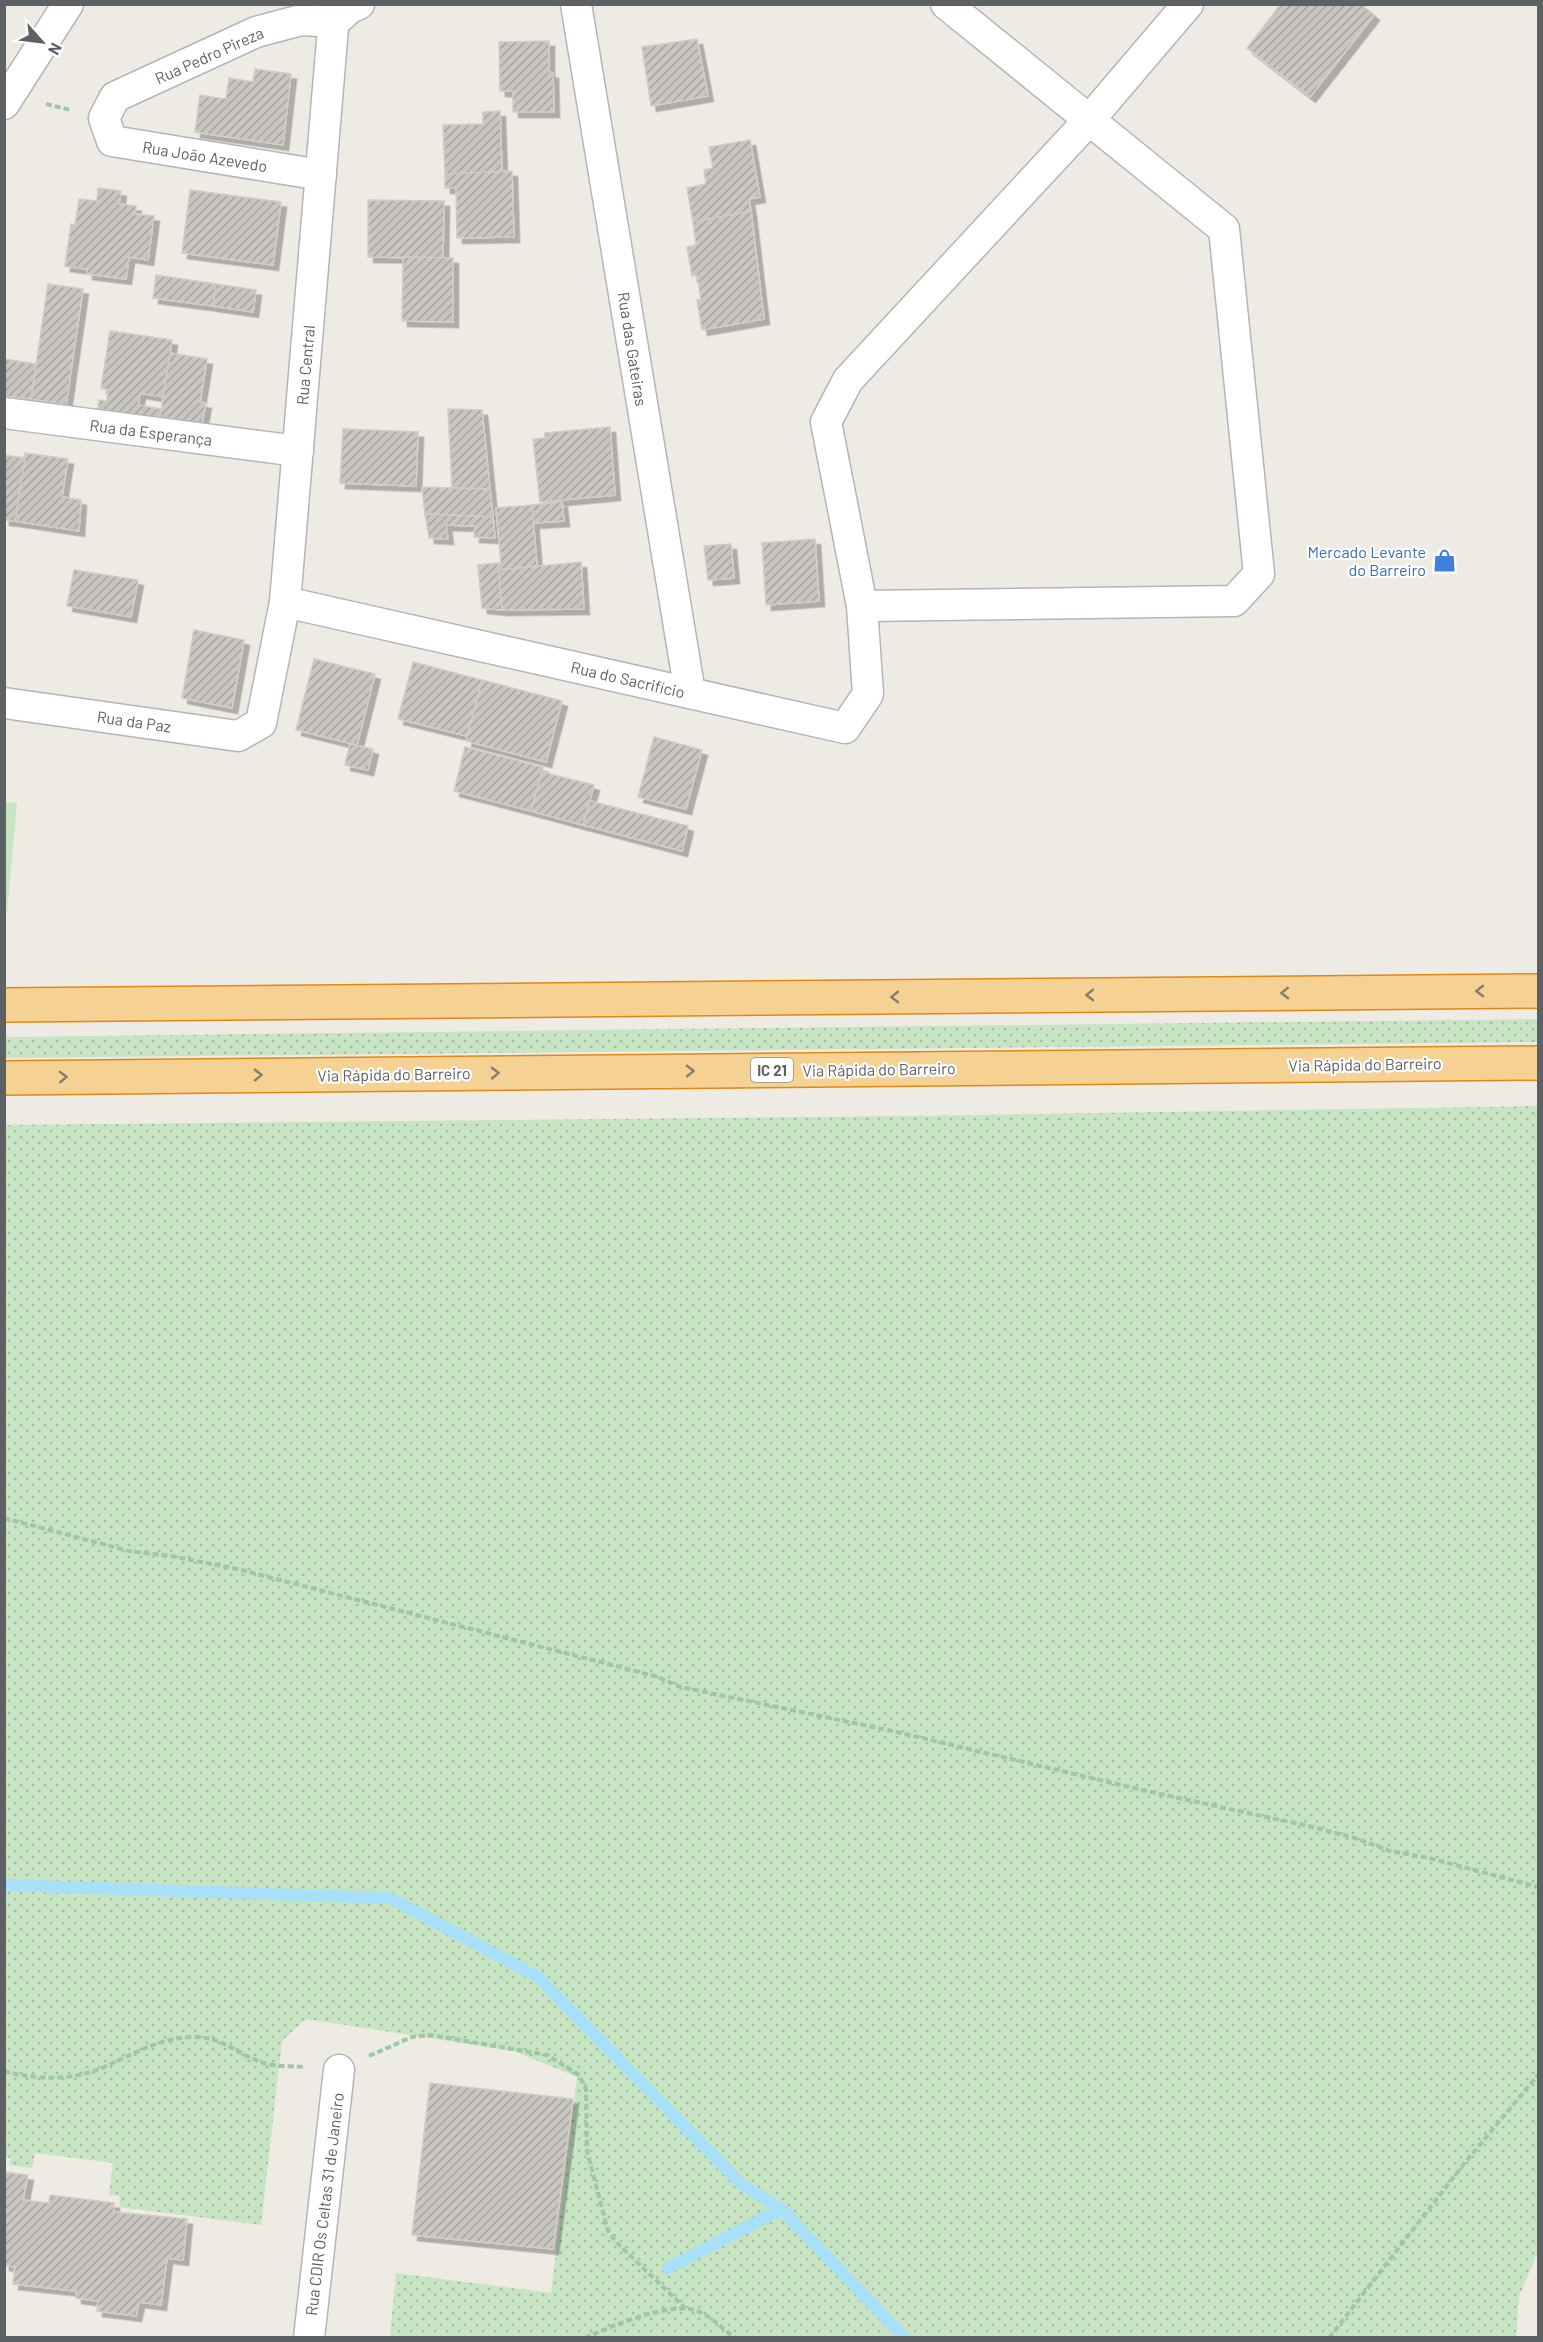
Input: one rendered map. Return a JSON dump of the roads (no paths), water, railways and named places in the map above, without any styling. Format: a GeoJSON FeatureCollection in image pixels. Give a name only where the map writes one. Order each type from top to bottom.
{"type":"FeatureCollection","features":[{"type":"Feature","properties":{"kind":"highway"},"geometry":{"type":"LineString","coordinates":[[4,1005],[1539,991]]}},
{"type":"Feature","properties":{"kind":"highway","name":"Via Rápida do Barreiro"},"geometry":{"type":"LineString","coordinates":[[4,1078],[1539,1063]]}},
{"type":"Feature","properties":{"kind":"street"},"geometry":{"type":"LineString","coordinates":[[8,99],[16,67],[68,4]]}},
{"type":"Feature","properties":{"kind":"street"},"geometry":{"type":"LineString","coordinates":[[335,13],[358,4]]}},
{"type":"Feature","properties":{"kind":"street","name":"Rua das Gateiras"},"geometry":{"type":"LineString","coordinates":[[576,4],[690,693]]}},
{"type":"Feature","properties":{"kind":"street"},"geometry":{"type":"LineString","coordinates":[[946,4],[1090,119],[1224,229],[1259,574],[1234,601],[862,606],[826,422],[848,380],[1090,119],[1188,4]]}},
{"type":"Feature","properties":{"kind":"street","name":"Rua Pedro Pireza"},"geometry":{"type":"LineString","coordinates":[[104,118],[115,97],[256,32],[335,13]]}},
{"type":"Feature","properties":{"kind":"street","name":"Rua Central"},"geometry":{"type":"LineString","coordinates":[[261,723],[285,602],[335,13]]}},
{"type":"Feature","properties":{"kind":"street","name":"Rua João Azevedo"},"geometry":{"type":"LineString","coordinates":[[104,118],[112,141],[321,175]]}},
{"type":"Feature","properties":{"kind":"street","name":"Rua da Esperança"},"geometry":{"type":"LineString","coordinates":[[4,413],[297,451]]}},
{"type":"Feature","properties":{"kind":"street","name":"Rua do Sacrifício"},"geometry":{"type":"LineString","coordinates":[[285,602],[845,728],[868,694],[862,606]]}},
{"type":"Feature","properties":{"kind":"street","name":"Rua da Paz"},"geometry":{"type":"LineString","coordinates":[[4,703],[238,736],[261,723]]}},
{"type":"Feature","properties":{"kind":"street","name":"Rua CDIR Os Celtas 31 de Janeiro"},"geometry":{"type":"LineString","coordinates":[[309,2337],[339,2070]]}},
{"type":"Feature","properties":{"kind":"waterway"},"geometry":{"type":"LineString","coordinates":[[4,1885],[390,1898],[538,1977],[741,2184],[781,2209],[905,2338]]}},
{"type":"Feature","properties":{"kind":"waterway"},"geometry":{"type":"LineString","coordinates":[[668,2268],[781,2209]]}},
{"type":"Feature","properties":{"kind":"place","name":"Mercado Levante do Barreiro"},"geometry":{"type":"Point","coordinates":[1444,560]}}]}
